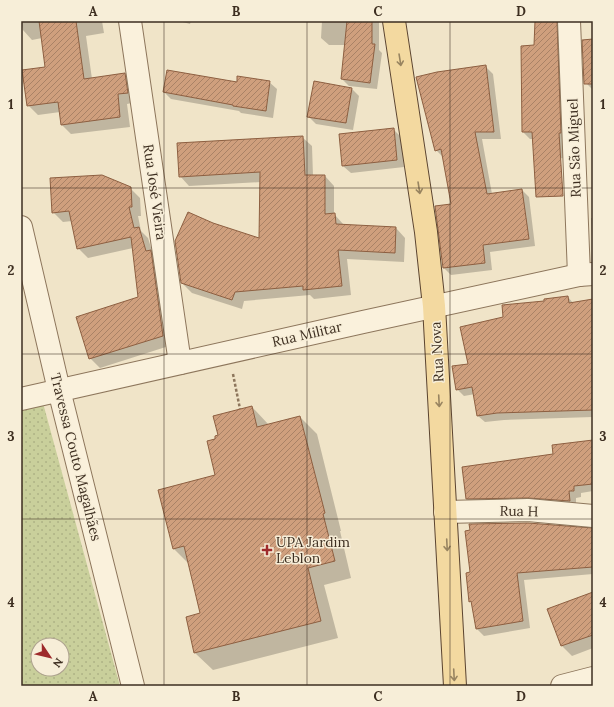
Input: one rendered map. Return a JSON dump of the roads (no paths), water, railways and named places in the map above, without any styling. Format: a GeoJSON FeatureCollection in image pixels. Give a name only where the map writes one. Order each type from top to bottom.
{"type":"FeatureCollection","features":[{"type":"Feature","properties":{"kind":"main road","name":"Rua Nova"},"geometry":{"type":"LineString","coordinates":[[394,21],[426,232],[434,306],[455,686]]}},
{"type":"Feature","properties":{"kind":"street","name":"Rua José Vieira"},"geometry":{"type":"LineString","coordinates":[[130,21],[180,363]]}},
{"type":"Feature","properties":{"kind":"street","name":"Rua São Miguel"},"geometry":{"type":"LineString","coordinates":[[569,21],[586,274]]}},
{"type":"Feature","properties":{"kind":"street","name":"Travessa Couto Magalhães"},"geometry":{"type":"LineString","coordinates":[[21,227],[59,390],[133,686]]}},
{"type":"Feature","properties":{"kind":"street","name":"Rua Militar"},"geometry":{"type":"LineString","coordinates":[[21,399],[434,306],[586,274]]}},
{"type":"Feature","properties":{"kind":"street","name":"Rua H"},"geometry":{"type":"LineString","coordinates":[[445,512],[528,510],[593,516]]}},
{"type":"Feature","properties":{"kind":"street"},"geometry":{"type":"LineString","coordinates":[[562,686],[593,678]]}},
{"type":"Feature","properties":{"kind":"place","name":"UPA Jardim Leblon"},"geometry":{"type":"Point","coordinates":[267,550]}}]}
